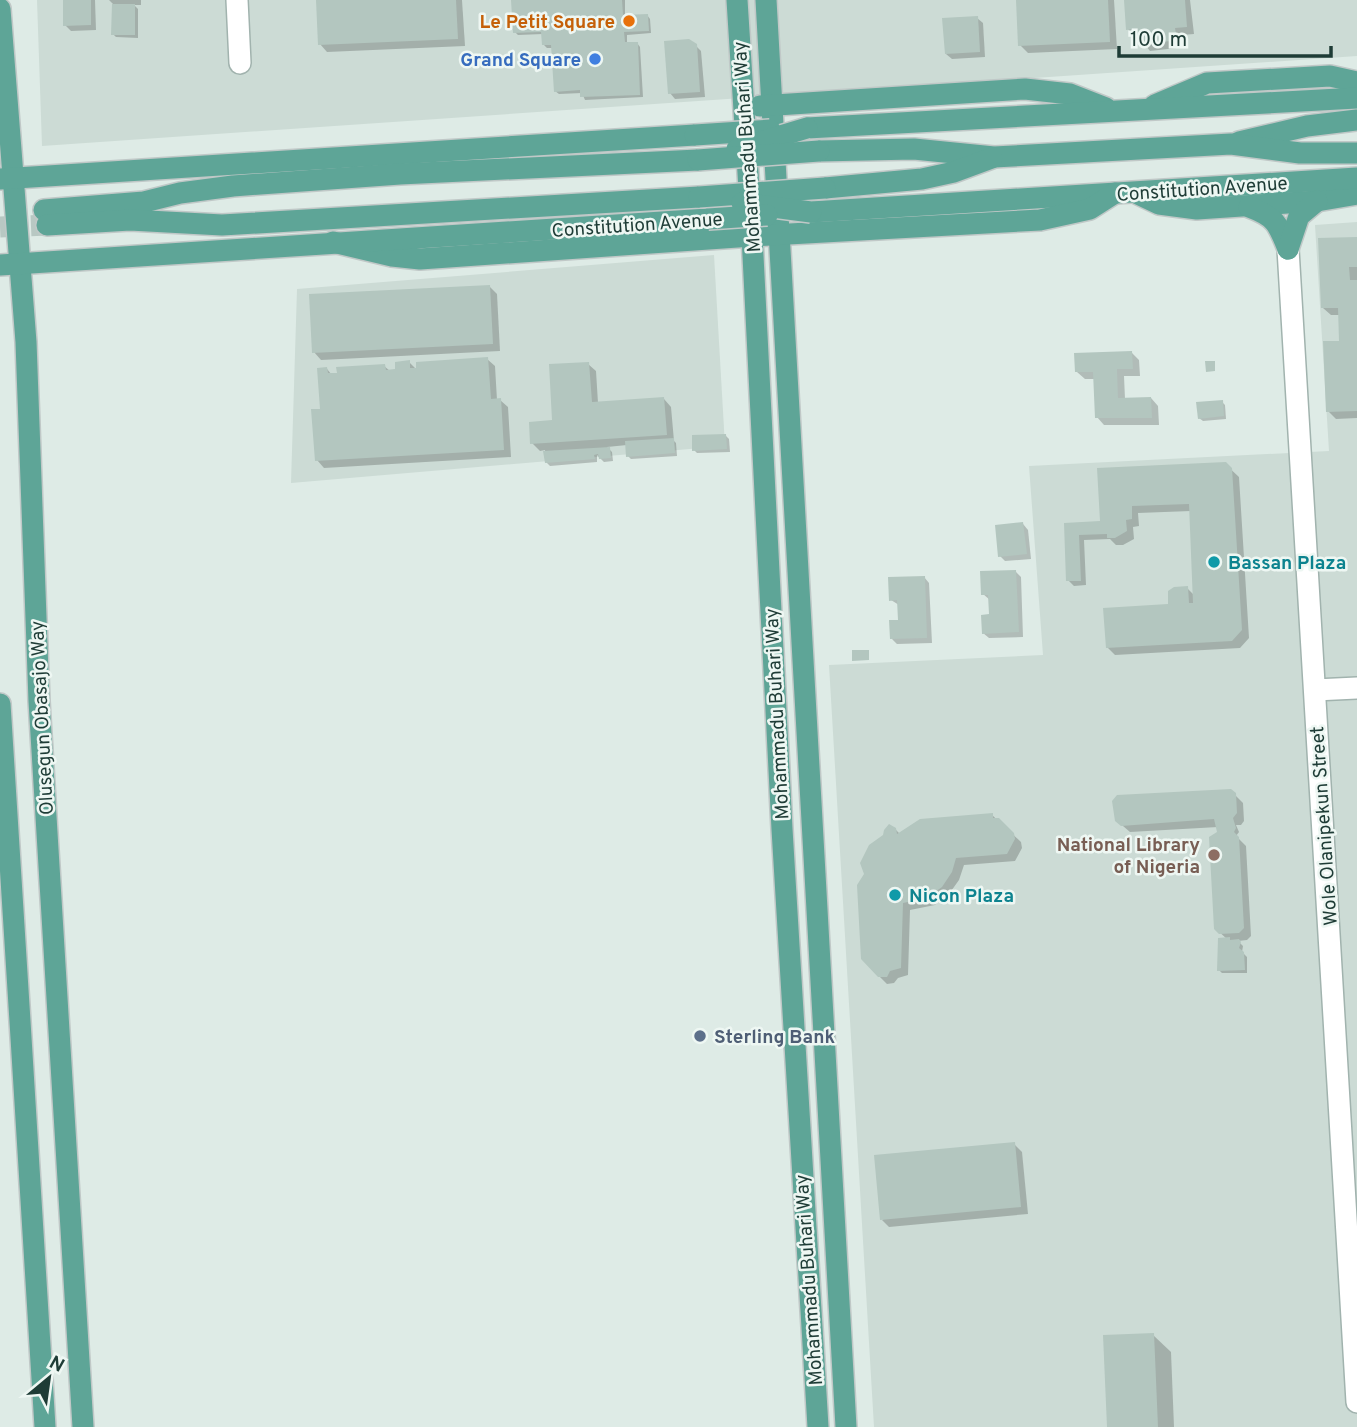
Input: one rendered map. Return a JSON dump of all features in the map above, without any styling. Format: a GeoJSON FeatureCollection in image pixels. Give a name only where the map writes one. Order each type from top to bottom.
{"type":"FeatureCollection","features":[{"type":"Feature","properties":{"kind":"main road","name":"Mohammadu Buhari Way"},"geometry":{"type":"LineString","coordinates":[[737,0],[807,1278],[818,1427]]}},
{"type":"Feature","properties":{"kind":"main road","name":"Mohammadu Buhari Way"},"geometry":{"type":"LineString","coordinates":[[766,0],[846,1427]]}},
{"type":"Feature","properties":{"kind":"main road","name":"Olusegun Obasajo Way"},"geometry":{"type":"LineString","coordinates":[[0,9],[11,265],[83,1427]]}},
{"type":"Feature","properties":{"kind":"main road"},"geometry":{"type":"LineString","coordinates":[[1147,109],[1207,83],[1330,76],[1357,82]]}},
{"type":"Feature","properties":{"kind":"main road"},"geometry":{"type":"LineString","coordinates":[[744,106],[1026,89],[1070,94],[1112,111]]}},
{"type":"Feature","properties":{"kind":"main road"},"geometry":{"type":"LineString","coordinates":[[6,179],[807,128],[1357,98]]}},
{"type":"Feature","properties":{"kind":"main road","name":"Constitution Avenue"},"geometry":{"type":"LineString","coordinates":[[994,157],[954,172],[922,179],[699,197],[222,225],[45,217],[233,186],[819,151],[914,149],[994,157],[1231,144],[1307,126],[1357,120]]}},
{"type":"Feature","properties":{"kind":"main road"},"geometry":{"type":"LineString","coordinates":[[698,160],[807,128]]}},
{"type":"Feature","properties":{"kind":"main road","name":"Constitution Avenue"},"geometry":{"type":"LineString","coordinates":[[1231,144],[1300,153],[1357,153]]}},
{"type":"Feature","properties":{"kind":"main road","name":"Constitution Avenue"},"geometry":{"type":"LineString","coordinates":[[11,265],[333,242],[1357,178]]}},
{"type":"Feature","properties":{"kind":"main road"},"geometry":{"type":"LineString","coordinates":[[333,242],[392,256],[420,259],[752,236],[1040,220],[1090,209],[1124,193],[1158,204],[1197,209],[1317,201],[1357,194]]}},
{"type":"Feature","properties":{"kind":"main road"},"geometry":{"type":"LineString","coordinates":[[699,197],[811,212]]}},
{"type":"Feature","properties":{"kind":"main road"},"geometry":{"type":"LineString","coordinates":[[1288,249],[1299,216],[1317,201]]}},
{"type":"Feature","properties":{"kind":"main road"},"geometry":{"type":"LineString","coordinates":[[1244,206],[1272,217],[1288,249]]}},
{"type":"Feature","properties":{"kind":"main road","name":"Olusegun Obasajo Way"},"geometry":{"type":"LineString","coordinates":[[0,704],[45,1427]]}},
{"type":"Feature","properties":{"kind":"main road"},"geometry":{"type":"LineString","coordinates":[[778,738],[807,738]]}},
{"type":"Feature","properties":{"kind":"main road"},"geometry":{"type":"LineString","coordinates":[[807,1278],[837,1278]]}},
{"type":"Feature","properties":{"kind":"street"},"geometry":{"type":"LineString","coordinates":[[237,0],[240,63]]}},
{"type":"Feature","properties":{"kind":"street","name":"Wole Olanipekun Street"},"geometry":{"type":"LineString","coordinates":[[1288,249],[1357,1402]]}},
{"type":"Feature","properties":{"kind":"street"},"geometry":{"type":"LineString","coordinates":[[1315,690],[1357,688]]}},
{"type":"Feature","properties":{"kind":"shaded area"},"geometry":{"type":"Polygon","coordinates":[[[37,0],[1357,0],[1357,56],[42,146],[37,0]]]}},
{"type":"Feature","properties":{"kind":"shaded area"},"geometry":{"type":"Polygon","coordinates":[[[1357,222],[1357,1427],[874,1427],[829,665],[1043,655],[1029,466],[1329,451],[1315,225],[1357,222]]]}},
{"type":"Feature","properties":{"kind":"shaded area"},"geometry":{"type":"Polygon","coordinates":[[[714,255],[725,446],[291,483],[297,289],[714,255]]]}},
{"type":"Feature","properties":{"kind":"building"},"geometry":{"type":"Polygon","coordinates":[[[63,0],[91,0],[91,25],[63,26],[63,0]]]}},
{"type":"Feature","properties":{"kind":"building"},"geometry":{"type":"Polygon","coordinates":[[[316,0],[456,0],[458,39],[318,45],[316,0]]]}},
{"type":"Feature","properties":{"kind":"building","name":"Grand Square"},"geometry":{"type":"Polygon","coordinates":[[[511,0],[622,0],[623,15],[648,14],[649,31],[624,32],[625,42],[638,42],[640,95],[580,97],[580,90],[554,92],[551,45],[542,45],[541,32],[513,33],[511,0]]]}},
{"type":"Feature","properties":{"kind":"building"},"geometry":{"type":"Polygon","coordinates":[[[1016,0],[1108,0],[1110,42],[1018,46],[1016,0]]]}},
{"type":"Feature","properties":{"kind":"building"},"geometry":{"type":"Polygon","coordinates":[[[1124,0],[1185,0],[1187,27],[1175,28],[1176,34],[1170,34],[1171,41],[1141,44],[1140,35],[1135,35],[1135,29],[1126,30],[1124,0]]]}},
{"type":"Feature","properties":{"kind":"building"},"geometry":{"type":"Polygon","coordinates":[[[112,4],[135,4],[135,35],[111,35],[112,4]]]}},
{"type":"Feature","properties":{"kind":"building"},"geometry":{"type":"Polygon","coordinates":[[[978,16],[980,52],[945,54],[942,18],[978,16]]]}},
{"type":"Feature","properties":{"kind":"building"},"geometry":{"type":"Polygon","coordinates":[[[689,39],[697,44],[700,92],[668,94],[664,41],[689,39]]]}},
{"type":"Feature","properties":{"kind":"building"},"geometry":{"type":"Polygon","coordinates":[[[1357,237],[1357,267],[1349,267],[1350,280],[1357,280],[1357,411],[1326,412],[1323,341],[1339,341],[1338,308],[1321,308],[1318,238],[1357,237]]]}},
{"type":"Feature","properties":{"kind":"building"},"geometry":{"type":"Polygon","coordinates":[[[490,285],[493,344],[312,353],[309,294],[490,285]]]}},
{"type":"Feature","properties":{"kind":"building"},"geometry":{"type":"Polygon","coordinates":[[[1132,351],[1133,369],[1117,369],[1118,398],[1151,397],[1152,418],[1095,418],[1093,372],[1075,372],[1074,353],[1132,351]]]}},
{"type":"Feature","properties":{"kind":"building"},"geometry":{"type":"Polygon","coordinates":[[[488,357],[491,399],[501,398],[504,450],[315,461],[311,409],[320,409],[317,368],[327,367],[328,373],[337,373],[336,367],[385,364],[386,370],[395,369],[395,362],[410,360],[410,368],[416,368],[416,362],[488,357]]]}},
{"type":"Feature","properties":{"kind":"building"},"geometry":{"type":"Polygon","coordinates":[[[1205,361],[1215,361],[1215,371],[1206,372],[1205,361]]]}},
{"type":"Feature","properties":{"kind":"building"},"geometry":{"type":"Polygon","coordinates":[[[589,362],[592,402],[664,397],[667,435],[530,444],[529,422],[552,420],[549,364],[589,362]]]}},
{"type":"Feature","properties":{"kind":"building"},"geometry":{"type":"Polygon","coordinates":[[[1223,400],[1224,416],[1198,419],[1196,402],[1223,400]]]}},
{"type":"Feature","properties":{"kind":"building"},"geometry":{"type":"Polygon","coordinates":[[[726,434],[727,449],[692,451],[692,435],[726,434]]]}},
{"type":"Feature","properties":{"kind":"building"},"geometry":{"type":"Polygon","coordinates":[[[674,438],[675,453],[626,457],[625,441],[674,438]]]}},
{"type":"Feature","properties":{"kind":"building"},"geometry":{"type":"Polygon","coordinates":[[[610,447],[611,458],[599,459],[598,454],[594,455],[595,459],[545,463],[543,451],[610,447]]]}},
{"type":"Feature","properties":{"kind":"building","name":"Bassan Plaza"},"geometry":{"type":"Polygon","coordinates":[[[1226,462],[1232,468],[1242,630],[1232,641],[1106,648],[1103,608],[1168,604],[1168,591],[1174,587],[1188,586],[1189,603],[1193,603],[1189,504],[1132,506],[1132,519],[1126,520],[1127,531],[1115,538],[1107,538],[1107,534],[1079,535],[1081,581],[1066,581],[1064,523],[1100,521],[1097,468],[1226,462]]]}},
{"type":"Feature","properties":{"kind":"building"},"geometry":{"type":"Polygon","coordinates":[[[1023,522],[1027,554],[998,557],[995,525],[1023,522]]]}},
{"type":"Feature","properties":{"kind":"building"},"geometry":{"type":"Polygon","coordinates":[[[1016,570],[1019,632],[982,634],[981,615],[989,614],[988,595],[981,595],[980,571],[1016,570]]]}},
{"type":"Feature","properties":{"kind":"building"},"geometry":{"type":"Polygon","coordinates":[[[925,576],[927,638],[890,639],[889,620],[898,620],[897,600],[889,601],[888,577],[925,576]]]}},
{"type":"Feature","properties":{"kind":"building"},"geometry":{"type":"Polygon","coordinates":[[[852,650],[869,650],[869,660],[852,661],[852,650]]]}},
{"type":"Feature","properties":{"kind":"building"},"geometry":{"type":"Polygon","coordinates":[[[1231,789],[1236,793],[1237,813],[1233,818],[1236,828],[1234,832],[1239,837],[1244,928],[1239,933],[1219,934],[1214,929],[1209,837],[1217,832],[1214,819],[1121,826],[1115,821],[1112,801],[1117,795],[1231,789]]]}},
{"type":"Feature","properties":{"kind":"building","name":"Nicon Plaza"},"geometry":{"type":"Polygon","coordinates":[[[993,813],[993,818],[999,818],[1014,833],[1015,839],[1007,854],[956,858],[952,872],[942,887],[927,898],[903,903],[901,968],[890,971],[887,977],[878,977],[861,959],[857,885],[864,874],[860,863],[869,845],[883,835],[889,824],[896,828],[897,834],[920,819],[993,813]]]}},
{"type":"Feature","properties":{"kind":"building"},"geometry":{"type":"Polygon","coordinates":[[[1230,937],[1230,940],[1239,939],[1241,942],[1239,948],[1244,952],[1245,970],[1217,971],[1218,938],[1230,937]]]}},
{"type":"Feature","properties":{"kind":"building"},"geometry":{"type":"Polygon","coordinates":[[[1015,1142],[1021,1207],[880,1220],[874,1155],[1015,1142]]]}},
{"type":"Feature","properties":{"kind":"building"},"geometry":{"type":"Polygon","coordinates":[[[1154,1333],[1158,1427],[1107,1427],[1103,1335],[1154,1333]]]}},
{"type":"Feature","properties":{"kind":"tunnel"},"geometry":{"type":"LineString","coordinates":[[0,227],[47,225]]}},
{"type":"Feature","properties":{"kind":"place","name":"Le Petit Square"},"geometry":{"type":"Point","coordinates":[629,21]}},
{"type":"Feature","properties":{"kind":"place","name":"Grand Square"},"geometry":{"type":"Point","coordinates":[595,59]}},
{"type":"Feature","properties":{"kind":"place","name":"Bassan Plaza"},"geometry":{"type":"Point","coordinates":[1214,562]}},
{"type":"Feature","properties":{"kind":"place","name":"National Library of Nigeria"},"geometry":{"type":"Point","coordinates":[1214,855]}},
{"type":"Feature","properties":{"kind":"place","name":"Nicon Plaza"},"geometry":{"type":"Point","coordinates":[895,895]}},
{"type":"Feature","properties":{"kind":"place","name":"Sterling Bank"},"geometry":{"type":"Point","coordinates":[700,1036]}}]}
